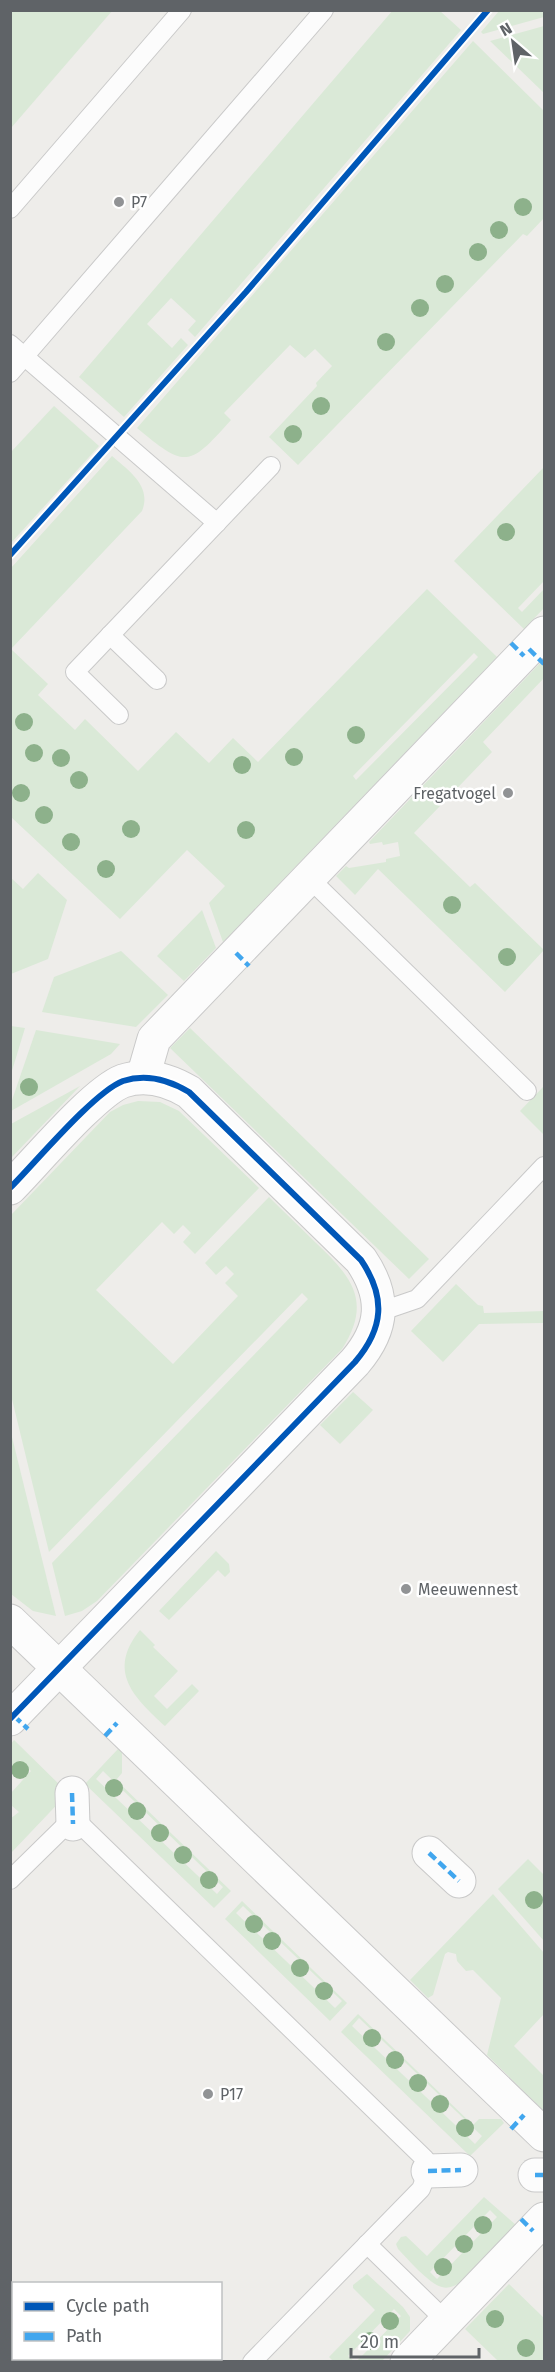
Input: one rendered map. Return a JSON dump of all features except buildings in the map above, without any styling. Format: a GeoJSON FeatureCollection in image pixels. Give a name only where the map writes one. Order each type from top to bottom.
{"type":"FeatureCollection","features":[{"type":"Feature","properties":{"kind":"street"},"geometry":{"type":"LineString","coordinates":[[143,1077],[154,1039],[243,960],[309,878],[526,644]]}},
{"type":"Feature","properties":{"kind":"street"},"geometry":{"type":"LineString","coordinates":[[10,1188],[104,1093],[123,1081],[143,1077],[175,1084],[189,1092],[362,1260],[376,1288],[379,1312],[373,1336],[355,1362],[59,1669],[17,1721]]}},
{"type":"Feature","properties":{"kind":"street"},"geometry":{"type":"LineString","coordinates":[[10,1621],[59,1669],[111,1729],[526,2126]]}},
{"type":"Feature","properties":{"kind":"street"},"geometry":{"type":"LineString","coordinates":[[429,1852],[459,1881]]}},
{"type":"Feature","properties":{"kind":"street"},"geometry":{"type":"LineString","coordinates":[[428,2170],[461,2170]]}},
{"type":"Feature","properties":{"kind":"street"},"geometry":{"type":"LineString","coordinates":[[407,2361],[446,2321],[533,2223]]}},
{"type":"Feature","properties":{"kind":"lane"},"geometry":{"type":"LineString","coordinates":[[10,209],[182,10]]}},
{"type":"Feature","properties":{"kind":"lane"},"geometry":{"type":"LineString","coordinates":[[10,373],[324,10]]}},
{"type":"Feature","properties":{"kind":"lane"},"geometry":{"type":"LineString","coordinates":[[10,344],[217,523]]}},
{"type":"Feature","properties":{"kind":"lane"},"geometry":{"type":"LineString","coordinates":[[119,715],[75,672],[271,466]]}},
{"type":"Feature","properties":{"kind":"lane"},"geometry":{"type":"LineString","coordinates":[[110,636],[157,680]]}},
{"type":"Feature","properties":{"kind":"lane"},"geometry":{"type":"LineString","coordinates":[[309,878],[527,1091]]}},
{"type":"Feature","properties":{"kind":"lane"},"geometry":{"type":"LineString","coordinates":[[379,1312],[417,1299],[544,1166]]}},
{"type":"Feature","properties":{"kind":"lane"},"geometry":{"type":"LineString","coordinates":[[10,1880],[56,1834],[72,1809],[82,1826],[425,2159],[428,2170],[421,2188],[252,2361]]}},
{"type":"Feature","properties":{"kind":"lane"},"geometry":{"type":"LineString","coordinates":[[367,2244],[446,2321]]}},
{"type":"Feature","properties":{"kind":"green space"},"geometry":{"type":"Polygon","coordinates":[[[393,10],[440,11],[461,30],[195,337],[188,330],[196,321],[171,298],[147,324],[172,348],[181,338],[188,345],[124,417],[79,377],[393,10]]]}},
{"type":"Feature","properties":{"kind":"green space"},"geometry":{"type":"Polygon","coordinates":[[[10,11],[112,11],[11,128],[10,11]]]}},
{"type":"Feature","properties":{"kind":"green space"},"geometry":{"type":"Polygon","coordinates":[[[499,11],[544,11],[544,17],[483,34],[481,32],[499,11]]]}},
{"type":"Feature","properties":{"kind":"green space"},"geometry":{"type":"Polygon","coordinates":[[[544,26],[544,93],[490,41],[544,26]]]}},
{"type":"Feature","properties":{"kind":"green space"},"geometry":{"type":"Polygon","coordinates":[[[473,41],[544,111],[544,218],[527,236],[523,234],[298,465],[269,437],[317,386],[316,383],[332,366],[315,349],[305,358],[290,345],[224,413],[231,420],[196,454],[187,457],[177,456],[166,451],[137,428],[473,41]]]}},
{"type":"Feature","properties":{"kind":"green space"},"geometry":{"type":"Polygon","coordinates":[[[54,406],[99,446],[11,543],[11,452],[54,406]]]}},
{"type":"Feature","properties":{"kind":"green space"},"geometry":{"type":"Polygon","coordinates":[[[112,456],[132,473],[141,487],[144,494],[142,511],[11,649],[11,568],[112,456]]]}},
{"type":"Feature","properties":{"kind":"green space"},"geometry":{"type":"Polygon","coordinates":[[[544,467],[544,581],[518,608],[522,612],[544,589],[544,608],[524,629],[454,561],[544,467]]]}},
{"type":"Feature","properties":{"kind":"green space"},"geometry":{"type":"Polygon","coordinates":[[[427,589],[497,657],[223,942],[209,903],[225,886],[187,850],[120,919],[11,817],[11,649],[48,684],[38,695],[75,730],[85,719],[138,771],[176,732],[209,763],[233,738],[258,762],[427,589]],[[474,653],[353,776],[356,780],[478,657],[474,653]]]}},
{"type":"Feature","properties":{"kind":"green space"},"geometry":{"type":"Polygon","coordinates":[[[544,659],[544,678],[483,742],[492,752],[414,833],[470,887],[475,883],[544,950],[505,992],[378,869],[355,895],[336,876],[346,866],[349,868],[386,862],[386,859],[400,856],[398,842],[383,845],[382,842],[370,844],[369,842],[544,659]]]}},
{"type":"Feature","properties":{"kind":"green space"},"geometry":{"type":"Polygon","coordinates":[[[38,873],[67,900],[48,959],[11,974],[11,878],[23,889],[38,873]]]}},
{"type":"Feature","properties":{"kind":"green space"},"geometry":{"type":"Polygon","coordinates":[[[202,910],[216,948],[184,981],[157,956],[202,910]]]}},
{"type":"Feature","properties":{"kind":"green space"},"geometry":{"type":"Polygon","coordinates":[[[121,951],[168,995],[136,1027],[42,1012],[54,977],[121,951]]]}},
{"type":"Feature","properties":{"kind":"green space"},"geometry":{"type":"Polygon","coordinates":[[[10,1026],[25,1028],[11,1074],[10,1026]]]}},
{"type":"Feature","properties":{"kind":"green space"},"geometry":{"type":"Polygon","coordinates":[[[190,1028],[429,1259],[409,1279],[170,1048],[190,1028]]]}},
{"type":"Feature","properties":{"kind":"green space"},"geometry":{"type":"Polygon","coordinates":[[[36,1030],[120,1044],[111,1054],[11,1111],[11,1103],[36,1030]]]}},
{"type":"Feature","properties":{"kind":"green space"},"geometry":{"type":"Polygon","coordinates":[[[80,1086],[11,1158],[11,1124],[80,1086]]]}},
{"type":"Feature","properties":{"kind":"green space"},"geometry":{"type":"Polygon","coordinates":[[[544,1086],[544,1135],[520,1111],[544,1086]]]}},
{"type":"Feature","properties":{"kind":"green space"},"geometry":{"type":"Polygon","coordinates":[[[138,1101],[160,1102],[179,1111],[259,1188],[195,1254],[183,1242],[191,1233],[183,1225],[174,1234],[162,1222],[96,1290],[173,1364],[238,1296],[225,1283],[234,1274],[226,1266],[216,1275],[205,1263],[269,1197],[328,1254],[348,1278],[357,1303],[356,1317],[342,1349],[97,1601],[82,1611],[65,1616],[52,1563],[308,1299],[302,1293],[49,1552],[11,1395],[11,1215],[110,1112],[138,1101]]]}},
{"type":"Feature","properties":{"kind":"green space"},"geometry":{"type":"Polygon","coordinates":[[[456,1284],[478,1305],[483,1306],[484,1313],[544,1311],[544,1323],[479,1324],[443,1362],[411,1331],[456,1284]]]}},
{"type":"Feature","properties":{"kind":"green space"},"geometry":{"type":"Polygon","coordinates":[[[353,1392],[373,1410],[340,1444],[320,1425],[353,1392]]]}},
{"type":"Feature","properties":{"kind":"green space"},"geometry":{"type":"Polygon","coordinates":[[[10,1433],[56,1616],[33,1611],[11,1594],[10,1433]]]}},
{"type":"Feature","properties":{"kind":"green space"},"geometry":{"type":"Polygon","coordinates":[[[216,1551],[229,1564],[230,1572],[225,1577],[218,1570],[169,1620],[159,1611],[216,1551]]]}},
{"type":"Feature","properties":{"kind":"green space"},"geometry":{"type":"Polygon","coordinates":[[[140,1630],[155,1645],[153,1647],[178,1671],[154,1696],[167,1709],[192,1684],[199,1691],[165,1726],[144,1705],[128,1683],[125,1659],[130,1645],[140,1630]]]}},
{"type":"Feature","properties":{"kind":"green space"},"geometry":{"type":"Polygon","coordinates":[[[14,1740],[68,1793],[11,1853],[10,1819],[19,1812],[11,1805],[11,1793],[31,1771],[20,1760],[11,1769],[11,1744],[14,1740]]]}},
{"type":"Feature","properties":{"kind":"green space"},"geometry":{"type":"Polygon","coordinates":[[[118,1749],[122,1752],[122,1773],[116,1780],[231,1891],[214,1908],[85,1784],[118,1749]],[[103,1771],[96,1779],[217,1894],[223,1887],[103,1771]]]}},
{"type":"Feature","properties":{"kind":"green space"},"geometry":{"type":"Polygon","coordinates":[[[528,1859],[544,1875],[544,1941],[498,1889],[528,1859]]]}},
{"type":"Feature","properties":{"kind":"green space"},"geometry":{"type":"Polygon","coordinates":[[[493,1894],[544,1953],[544,2014],[514,2046],[544,2076],[544,2111],[487,2055],[501,1998],[473,1970],[466,1971],[457,1961],[456,1954],[448,1952],[445,1954],[433,1995],[428,1998],[410,1980],[493,1894]]]}},
{"type":"Feature","properties":{"kind":"green space"},"geometry":{"type":"Polygon","coordinates":[[[242,1901],[347,2003],[330,2021],[225,1919],[242,1901]],[[243,1906],[236,1913],[335,2008],[342,2001],[243,1906]]]}},
{"type":"Feature","properties":{"kind":"green space"},"geometry":{"type":"Polygon","coordinates":[[[358,2014],[473,2125],[479,2119],[501,2119],[504,2123],[470,2156],[341,2032],[358,2014]],[[359,2018],[352,2026],[475,2144],[482,2136],[359,2018]]]}},
{"type":"Feature","properties":{"kind":"green space"},"geometry":{"type":"Polygon","coordinates":[[[484,2197],[516,2225],[460,2283],[453,2286],[444,2288],[431,2281],[398,2249],[396,2244],[401,2237],[406,2236],[427,2256],[484,2197]],[[490,2210],[430,2272],[437,2279],[497,2217],[490,2210]]]}},
{"type":"Feature","properties":{"kind":"green space"},"geometry":{"type":"Polygon","coordinates":[[[367,2274],[403,2307],[410,2317],[410,2331],[382,2361],[357,2361],[401,2316],[394,2309],[348,2356],[354,2361],[333,2361],[329,2357],[375,2310],[353,2288],[353,2285],[367,2274]]]}},
{"type":"Feature","properties":{"kind":"green space"},"geometry":{"type":"Polygon","coordinates":[[[509,2284],[544,2318],[544,2361],[498,2361],[465,2329],[509,2284]]]}},
{"type":"Feature","properties":{"kind":"marked path"},"geometry":{"type":"LineString","coordinates":[[511,643],[524,656]]}},
{"type":"Feature","properties":{"kind":"marked path"},"geometry":{"type":"LineString","coordinates":[[529,649],[544,664]]}},
{"type":"Feature","properties":{"kind":"marked path"},"geometry":{"type":"LineString","coordinates":[[236,953],[249,966]]}},
{"type":"Feature","properties":{"kind":"marked path"},"geometry":{"type":"LineString","coordinates":[[14,1716],[28,1729]]}},
{"type":"Feature","properties":{"kind":"marked path"},"geometry":{"type":"LineString","coordinates":[[105,1736],[117,1723]]}},
{"type":"Feature","properties":{"kind":"marked path"},"geometry":{"type":"LineString","coordinates":[[72,1793],[73,1824]]}},
{"type":"Feature","properties":{"kind":"marked path"},"geometry":{"type":"LineString","coordinates":[[429,1853],[459,1881]]}},
{"type":"Feature","properties":{"kind":"marked path"},"geometry":{"type":"LineString","coordinates":[[511,2129],[524,2115]]}},
{"type":"Feature","properties":{"kind":"marked path"},"geometry":{"type":"LineString","coordinates":[[428,2171],[461,2170]]}},
{"type":"Feature","properties":{"kind":"marked path"},"geometry":{"type":"LineString","coordinates":[[535,2175],[544,2175]]}},
{"type":"Feature","properties":{"kind":"marked path"},"geometry":{"type":"LineString","coordinates":[[521,2219],[533,2231]]}},
{"type":"Feature","properties":{"kind":"cycle path"},"geometry":{"type":"LineString","coordinates":[[10,555],[246,292],[488,10]]}},
{"type":"Feature","properties":{"kind":"cycle path"},"geometry":{"type":"LineString","coordinates":[[10,1188],[81,1113],[111,1088],[132,1079],[149,1078],[166,1081],[189,1092],[361,1260],[375,1287],[378,1300],[376,1325],[372,1337],[355,1362],[10,1719]]}},
{"type":"Feature","properties":{"kind":"place","name":"P7"},"geometry":{"type":"Point","coordinates":[119,202]}},
{"type":"Feature","properties":{"kind":"place","name":"Fregatvogel"},"geometry":{"type":"Point","coordinates":[508,793]}},
{"type":"Feature","properties":{"kind":"place","name":"Meeuwennest"},"geometry":{"type":"Point","coordinates":[406,1589]}},
{"type":"Feature","properties":{"kind":"place","name":"P17"},"geometry":{"type":"Point","coordinates":[208,2094]}}]}
